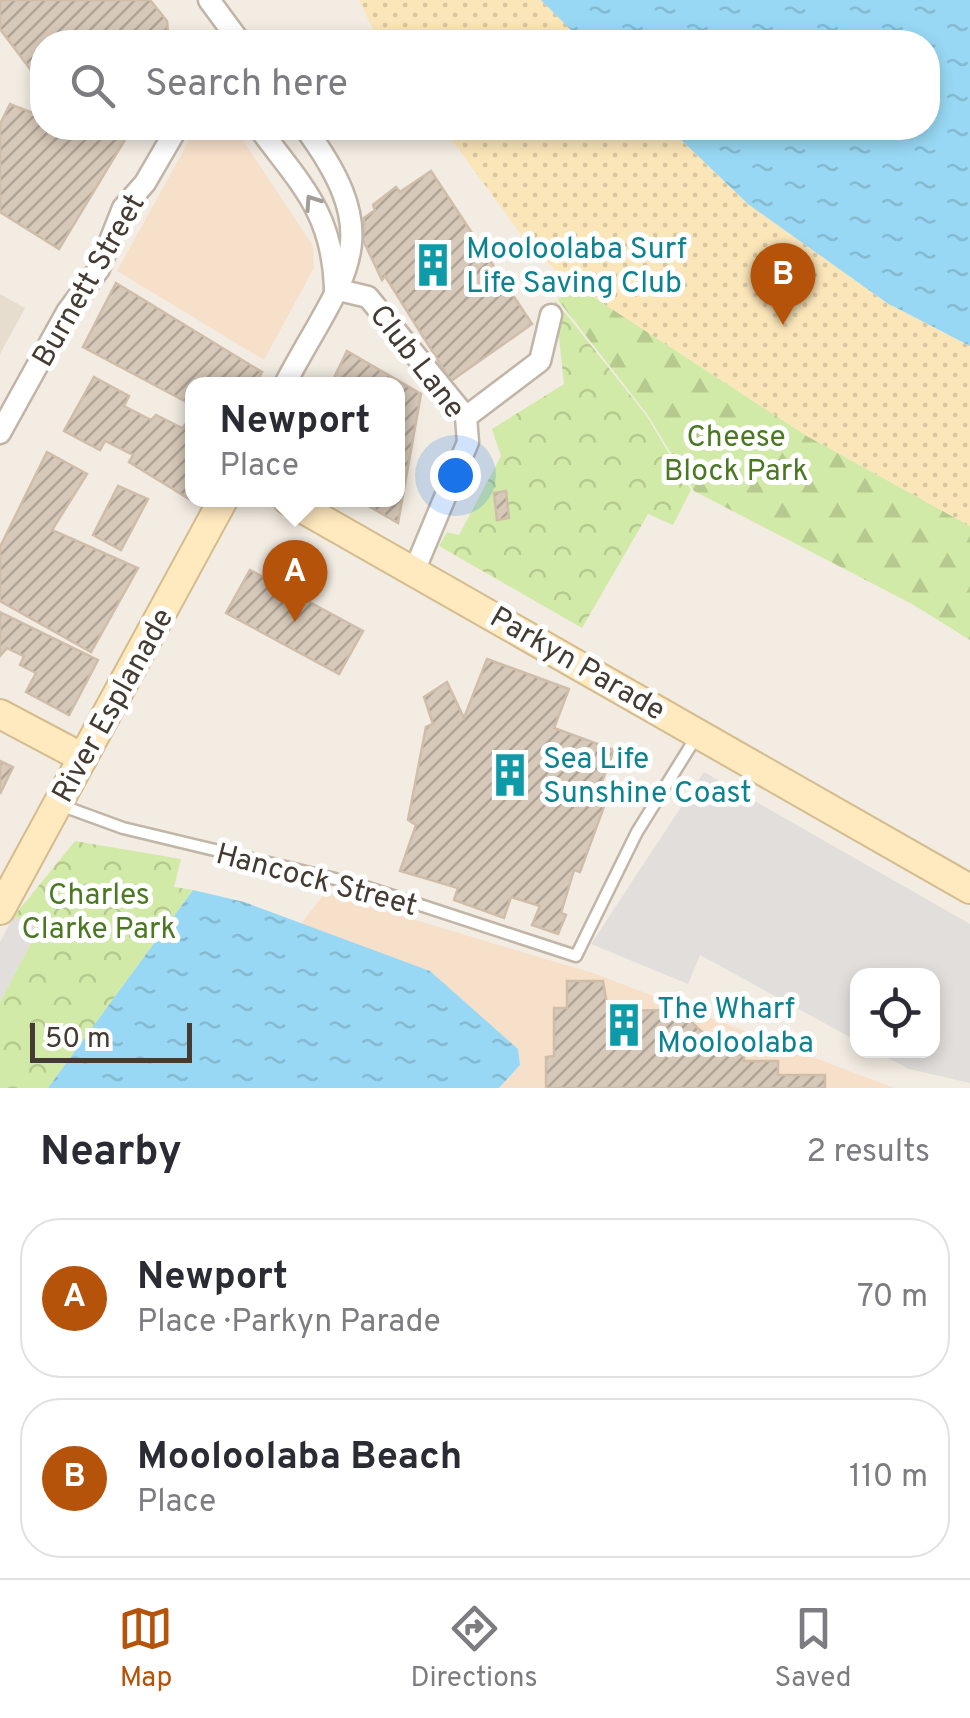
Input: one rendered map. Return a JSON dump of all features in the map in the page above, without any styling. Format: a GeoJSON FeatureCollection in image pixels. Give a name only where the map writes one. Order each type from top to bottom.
{"type":"FeatureCollection","features":[{"type":"Feature","properties":{"kind":"street"},"geometry":{"type":"LineString","coordinates":[[208,0],[231,30]]}},
{"type":"Feature","properties":{"kind":"street","name":"Burnett Street"},"geometry":{"type":"LineString","coordinates":[[0,434],[67,312],[98,268],[123,208],[145,183],[169,140]]}},
{"type":"Feature","properties":{"kind":"street"},"geometry":{"type":"LineString","coordinates":[[267,140],[326,222],[334,250],[336,289]]}},
{"type":"Feature","properties":{"kind":"street"},"geometry":{"type":"LineString","coordinates":[[289,377],[352,257],[351,223],[336,172],[313,140]]}},
{"type":"Feature","properties":{"kind":"street","name":"Club Lane"},"geometry":{"type":"LineString","coordinates":[[336,289],[368,297],[466,417],[468,442],[415,569]]}},
{"type":"Feature","properties":{"kind":"street"},"geometry":{"type":"LineString","coordinates":[[466,417],[540,361],[551,315]]}},
{"type":"Feature","properties":{"kind":"street","name":"River Esplanade"},"geometry":{"type":"LineString","coordinates":[[0,910],[219,507]]}},
{"type":"Feature","properties":{"kind":"street","name":"Parkyn Parade"},"geometry":{"type":"LineString","coordinates":[[301,507],[970,890]]}},
{"type":"Feature","properties":{"kind":"street"},"geometry":{"type":"LineString","coordinates":[[0,714],[83,758]]}},
{"type":"Feature","properties":{"kind":"lane","name":"Hancock Street"},"geometry":{"type":"LineString","coordinates":[[58,804],[84,818],[356,884],[576,956],[638,832],[698,733]]}},
{"type":"Feature","properties":{"kind":"shaded area"},"geometry":{"type":"Polygon","coordinates":[[[189,140],[243,140],[313,246],[314,268],[264,360],[117,271],[189,140]]]}},
{"type":"Feature","properties":{"kind":"shaded area"},"geometry":{"type":"Polygon","coordinates":[[[0,294],[25,308],[0,354],[0,294]]]}},
{"type":"Feature","properties":{"kind":"shaded area"},"geometry":{"type":"Polygon","coordinates":[[[704,772],[970,924],[970,1083],[909,1069],[888,1058],[940,1058],[940,968],[850,968],[850,1037],[700,955],[688,984],[591,944],[704,772]]]}},
{"type":"Feature","properties":{"kind":"shaded area","name":"The Wharf Mooloolaba"},"geometry":{"type":"Polygon","coordinates":[[[325,893],[593,973],[894,1088],[499,1088],[520,1065],[518,1049],[480,1018],[300,925],[325,893]]]}},
{"type":"Feature","properties":{"kind":"shaded area"},"geometry":{"type":"Polygon","coordinates":[[[14,916],[38,929],[0,1002],[0,942],[14,916]]]}},
{"type":"Feature","properties":{"kind":"green space","name":"Cheese Block Park"},"geometry":{"type":"Polygon","coordinates":[[[572,283],[807,436],[970,526],[970,640],[912,604],[694,491],[647,414],[558,300],[572,283]]]}},
{"type":"Feature","properties":{"kind":"green space"},"geometry":{"type":"Polygon","coordinates":[[[555,300],[646,415],[691,490],[673,525],[648,514],[582,628],[439,546],[447,532],[459,535],[501,456],[492,429],[564,384],[555,300]]]}},
{"type":"Feature","properties":{"kind":"green space","name":"Charles Clarke Park"},"geometry":{"type":"Polygon","coordinates":[[[75,841],[181,859],[174,887],[193,890],[48,1088],[0,1088],[0,1002],[38,929],[14,916],[75,841]]]}},
{"type":"Feature","properties":{"kind":"sand"},"geometry":{"type":"Polygon","coordinates":[[[359,0],[541,0],[571,30],[373,30],[359,0]]]}},
{"type":"Feature","properties":{"kind":"sand"},"geometry":{"type":"Polygon","coordinates":[[[452,140],[681,140],[748,204],[887,303],[970,346],[970,526],[807,436],[572,283],[534,252],[452,140]]]}},
{"type":"Feature","properties":{"kind":"water"},"geometry":{"type":"Polygon","coordinates":[[[541,0],[970,0],[970,346],[887,303],[748,204],[681,140],[940,140],[940,30],[571,30],[541,0]]]}},
{"type":"Feature","properties":{"kind":"water"},"geometry":{"type":"Polygon","coordinates":[[[193,890],[244,902],[430,971],[518,1049],[520,1065],[499,1088],[48,1088],[193,890]]]}},
{"type":"Feature","properties":{"kind":"building"},"geometry":{"type":"Polygon","coordinates":[[[0,0],[150,0],[167,21],[168,30],[30,30],[30,69],[0,29],[0,0]]]}},
{"type":"Feature","properties":{"kind":"building"},"geometry":{"type":"Polygon","coordinates":[[[10,104],[30,112],[30,140],[125,140],[59,249],[0,212],[0,124],[10,104]]]}},
{"type":"Feature","properties":{"kind":"building","name":"Mooloolaba Surf Life Saving Club"},"geometry":{"type":"Polygon","coordinates":[[[431,171],[532,324],[451,381],[385,276],[382,280],[363,240],[364,218],[375,210],[373,205],[396,187],[400,192],[431,171]]]}},
{"type":"Feature","properties":{"kind":"building"},"geometry":{"type":"Polygon","coordinates":[[[116,283],[262,372],[260,377],[185,377],[185,401],[83,347],[116,283]]]}},
{"type":"Feature","properties":{"kind":"building"},"geometry":{"type":"Polygon","coordinates":[[[347,351],[392,377],[334,377],[347,351]]]}},
{"type":"Feature","properties":{"kind":"building"},"geometry":{"type":"Polygon","coordinates":[[[94,377],[129,396],[124,406],[151,420],[156,415],[182,428],[185,425],[185,496],[129,462],[133,455],[105,441],[100,450],[64,431],[94,377]]]}},
{"type":"Feature","properties":{"kind":"building"},"geometry":{"type":"Polygon","coordinates":[[[405,385],[421,394],[405,484],[405,385]]]}},
{"type":"Feature","properties":{"kind":"building"},"geometry":{"type":"Polygon","coordinates":[[[47,452],[87,474],[52,530],[138,568],[91,652],[0,601],[0,547],[47,452]]]}},
{"type":"Feature","properties":{"kind":"building"},"geometry":{"type":"Polygon","coordinates":[[[118,486],[148,499],[121,550],[93,535],[118,486]]]}},
{"type":"Feature","properties":{"kind":"building"},"geometry":{"type":"Polygon","coordinates":[[[506,491],[509,518],[497,520],[494,493],[506,491]]]}},
{"type":"Feature","properties":{"kind":"building"},"geometry":{"type":"Polygon","coordinates":[[[370,507],[401,507],[398,523],[370,507]]]}},
{"type":"Feature","properties":{"kind":"building"},"geometry":{"type":"Polygon","coordinates":[[[250,570],[363,631],[339,674],[226,613],[250,570]]]}},
{"type":"Feature","properties":{"kind":"building"},"geometry":{"type":"Polygon","coordinates":[[[0,612],[98,660],[69,715],[26,692],[36,673],[20,665],[24,656],[7,648],[0,656],[0,612]]]}},
{"type":"Feature","properties":{"kind":"building","name":"Sea Life Sunshine Coast"},"geometry":{"type":"Polygon","coordinates":[[[487,659],[569,689],[554,728],[614,750],[595,800],[605,804],[580,872],[574,870],[561,913],[566,915],[558,934],[532,925],[540,906],[511,897],[504,918],[454,900],[458,888],[400,871],[416,825],[408,820],[426,727],[433,724],[424,697],[447,682],[464,718],[487,659]]]}},
{"type":"Feature","properties":{"kind":"building"},"geometry":{"type":"Polygon","coordinates":[[[0,761],[13,767],[0,794],[0,761]]]}},
{"type":"Feature","properties":{"kind":"building","name":"The Wharf Mooloolaba"},"geometry":{"type":"Polygon","coordinates":[[[567,981],[603,981],[608,1011],[678,1010],[710,1039],[727,1039],[727,1055],[744,1055],[744,1061],[778,1061],[778,1075],[825,1075],[825,1088],[546,1088],[546,1057],[554,1056],[554,1008],[567,1008],[567,981]]]}},
{"type":"Feature","properties":{"kind":"place","name":"Mooloolaba Surf Life Saving Club"},"geometry":{"type":"Point","coordinates":[433,265]}},
{"type":"Feature","properties":{"kind":"place","name":"Mooloolaba Beach"},"geometry":{"type":"Point","coordinates":[783,325]}},
{"type":"Feature","properties":{"kind":"place","name":"Newport"},"geometry":{"type":"Point","coordinates":[295,622]}},
{"type":"Feature","properties":{"kind":"place","name":"Sea Life Sunshine Coast"},"geometry":{"type":"Point","coordinates":[510,775]}},
{"type":"Feature","properties":{"kind":"place","name":"The Wharf Mooloolaba"},"geometry":{"type":"Point","coordinates":[624,1025]}}]}
